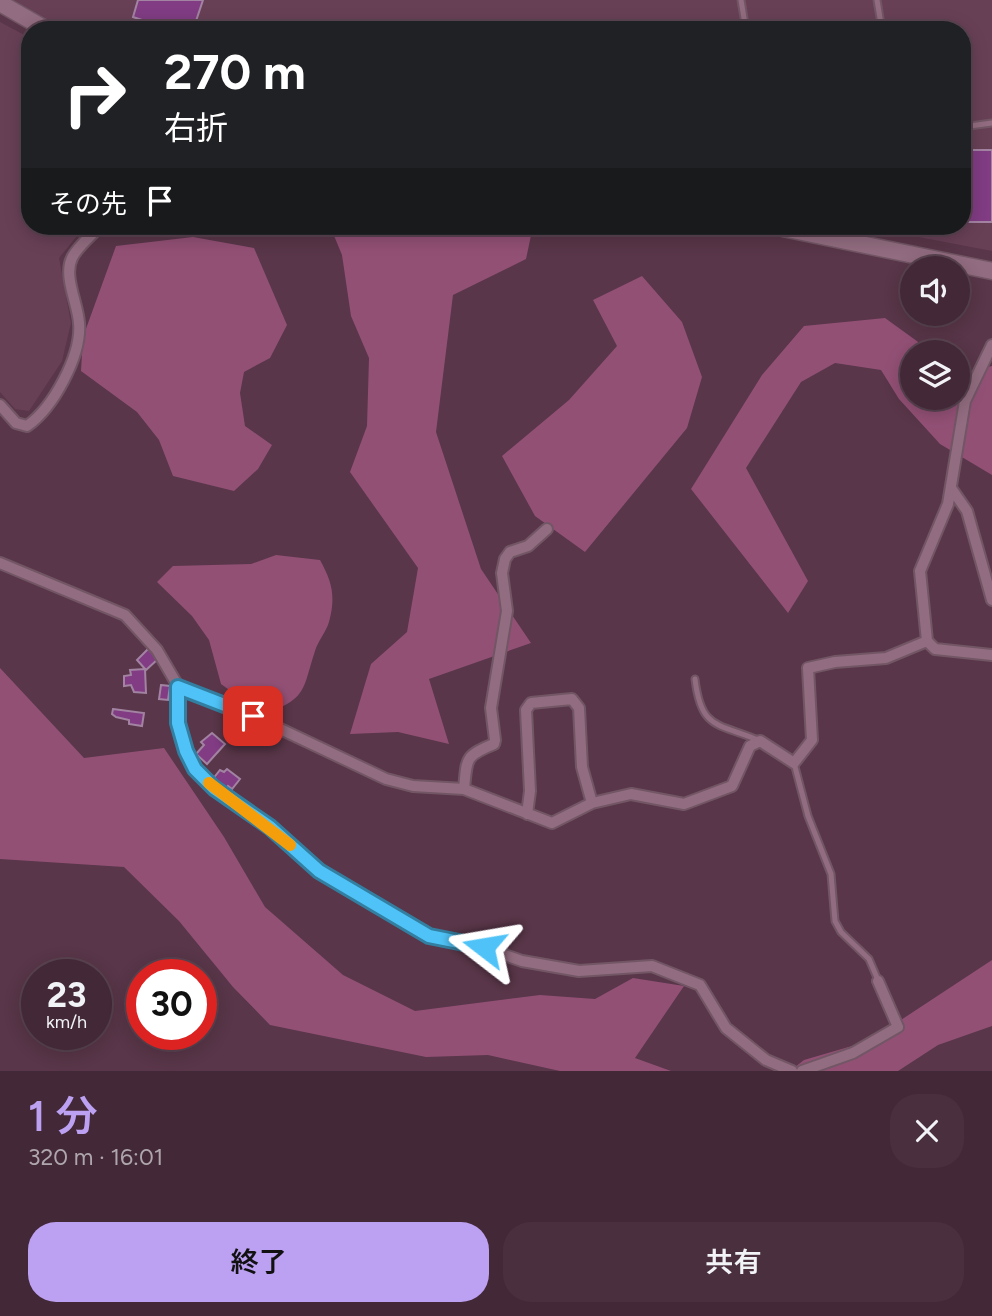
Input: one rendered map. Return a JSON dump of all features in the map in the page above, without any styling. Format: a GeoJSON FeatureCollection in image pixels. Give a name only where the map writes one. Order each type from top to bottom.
{"type":"FeatureCollection","features":[{"type":"Feature","properties":{"kind":"street"},"geometry":{"type":"LineString","coordinates":[[0,3],[31,21]]}},
{"type":"Feature","properties":{"kind":"street"},"geometry":{"type":"LineString","coordinates":[[0,405],[16,424],[27,426],[37,419],[73,364],[80,324],[70,273],[71,259],[92,235]]}},
{"type":"Feature","properties":{"kind":"street"},"geometry":{"type":"LineString","coordinates":[[817,235],[992,271]]}},
{"type":"Feature","properties":{"kind":"street"},"geometry":{"type":"LineString","coordinates":[[992,345],[965,401],[948,504],[920,571],[927,640],[935,649],[992,655]]}},
{"type":"Feature","properties":{"kind":"street"},"geometry":{"type":"LineString","coordinates":[[951,488],[967,511],[992,600]]}},
{"type":"Feature","properties":{"kind":"street"},"geometry":{"type":"LineString","coordinates":[[464,789],[467,758],[472,752],[494,744],[495,740],[491,708],[507,611],[502,573],[505,559],[510,552],[528,546],[547,529]]}},
{"type":"Feature","properties":{"kind":"street"},"geometry":{"type":"LineString","coordinates":[[0,563],[125,615],[157,650],[178,687],[178,723],[186,751],[195,769],[214,788],[270,827],[319,871],[429,936],[465,941],[522,961],[579,971],[652,966],[700,985],[726,1028],[766,1060],[792,1071]]}},
{"type":"Feature","properties":{"kind":"street"},"geometry":{"type":"LineString","coordinates":[[178,687],[234,707],[386,779],[413,786],[464,789],[552,824],[592,803],[631,794],[684,804],[732,786],[750,747],[760,741],[794,763],[812,740],[808,668],[835,662],[886,658],[927,640]]}},
{"type":"Feature","properties":{"kind":"street"},"geometry":{"type":"LineString","coordinates":[[527,814],[530,791],[526,710],[531,703],[572,699],[579,708],[582,767],[592,803]]}},
{"type":"Feature","properties":{"kind":"street"},"geometry":{"type":"LineString","coordinates":[[802,1071],[853,1053],[898,1027],[878,981]]}},
{"type":"Feature","properties":{"kind":"lane"},"geometry":{"type":"LineString","coordinates":[[741,0],[744,21]]}},
{"type":"Feature","properties":{"kind":"lane"},"geometry":{"type":"LineString","coordinates":[[877,0],[880,21]]}},
{"type":"Feature","properties":{"kind":"lane"},"geometry":{"type":"LineString","coordinates":[[971,126],[992,123]]}},
{"type":"Feature","properties":{"kind":"lane"},"geometry":{"type":"LineString","coordinates":[[695,679],[698,701],[719,728],[760,741]]}},
{"type":"Feature","properties":{"kind":"lane"},"geometry":{"type":"LineString","coordinates":[[794,763],[808,816],[831,874],[835,920],[841,932],[869,959],[878,981]]}},
{"type":"Feature","properties":{"kind":"shaded area"},"geometry":{"type":"Polygon","coordinates":[[[14,0],[992,0],[992,251],[908,235],[971,235],[971,21],[50,21],[14,0]]]}},
{"type":"Feature","properties":{"kind":"shaded area"},"geometry":{"type":"Polygon","coordinates":[[[0,22],[21,33],[21,235],[78,235],[59,258],[71,323],[62,361],[29,411],[15,409],[0,392],[0,22]]]}},
{"type":"Feature","properties":{"kind":"shaded area"},"geometry":{"type":"Polygon","coordinates":[[[334,235],[531,235],[526,259],[453,295],[436,432],[481,569],[531,643],[429,679],[449,744],[398,732],[350,734],[371,664],[407,632],[418,568],[350,472],[367,426],[369,358],[351,316],[342,255],[334,235]]]}},
{"type":"Feature","properties":{"kind":"shaded area"},"geometry":{"type":"Polygon","coordinates":[[[193,237],[254,248],[287,325],[270,358],[244,372],[240,393],[245,426],[272,445],[258,469],[234,491],[173,476],[159,440],[137,412],[81,371],[83,337],[116,246],[193,237]]]}},
{"type":"Feature","properties":{"kind":"shaded area"},"geometry":{"type":"Polygon","coordinates":[[[642,276],[682,322],[702,377],[687,428],[585,552],[535,516],[502,456],[569,400],[617,346],[593,300],[642,276]]]}},
{"type":"Feature","properties":{"kind":"shaded area"},"geometry":{"type":"Polygon","coordinates":[[[885,318],[915,340],[900,340],[900,400],[881,370],[835,363],[801,382],[746,468],[808,581],[788,613],[691,489],[762,375],[804,326],[885,318]]]}},
{"type":"Feature","properties":{"kind":"shaded area"},"geometry":{"type":"Polygon","coordinates":[[[992,366],[992,475],[940,444],[909,410],[970,410],[970,371],[992,366]]]}},
{"type":"Feature","properties":{"kind":"shaded area"},"geometry":{"type":"Polygon","coordinates":[[[276,555],[320,560],[330,582],[332,604],[329,622],[316,647],[301,691],[289,703],[264,715],[221,684],[209,640],[192,616],[157,582],[173,566],[251,564],[276,555]]]}},
{"type":"Feature","properties":{"kind":"shaded area"},"geometry":{"type":"Polygon","coordinates":[[[0,668],[84,758],[164,748],[224,837],[265,907],[343,975],[415,1011],[540,995],[595,999],[633,978],[684,986],[635,1058],[671,1071],[560,1071],[488,1055],[426,1057],[270,1025],[217,967],[217,959],[210,959],[179,921],[124,867],[0,859],[0,668]]]}},
{"type":"Feature","properties":{"kind":"shaded area"},"geometry":{"type":"Polygon","coordinates":[[[992,960],[992,1026],[938,1045],[898,1071],[790,1071],[804,1060],[869,1041],[992,960]]]}},
{"type":"Feature","properties":{"kind":"building"},"geometry":{"type":"Polygon","coordinates":[[[138,0],[203,0],[196,21],[145,21],[133,17],[138,0]]]}},
{"type":"Feature","properties":{"kind":"building"},"geometry":{"type":"Polygon","coordinates":[[[971,150],[992,150],[992,222],[971,222],[971,150]]]}},
{"type":"Feature","properties":{"kind":"building"},"geometry":{"type":"Polygon","coordinates":[[[148,649],[158,659],[146,670],[137,660],[148,649]]]}},
{"type":"Feature","properties":{"kind":"building"},"geometry":{"type":"Polygon","coordinates":[[[145,669],[146,693],[134,692],[131,685],[124,686],[124,676],[131,675],[130,670],[145,669]]]}},
{"type":"Feature","properties":{"kind":"building"},"geometry":{"type":"Polygon","coordinates":[[[161,685],[170,686],[168,700],[159,699],[161,685]]]}},
{"type":"Feature","properties":{"kind":"building"},"geometry":{"type":"Polygon","coordinates":[[[113,709],[144,713],[142,726],[129,724],[129,720],[116,717],[112,714],[113,709]]]}},
{"type":"Feature","properties":{"kind":"building"},"geometry":{"type":"Polygon","coordinates":[[[212,733],[225,744],[207,764],[196,754],[204,745],[201,742],[212,733]]]}},
{"type":"Feature","properties":{"kind":"building"},"geometry":{"type":"Polygon","coordinates":[[[227,769],[240,779],[232,789],[228,786],[225,790],[212,780],[220,770],[224,772],[227,769]]]}},
{"type":"Feature","properties":{"kind":"slow traffic"},"geometry":{"type":"LineString","coordinates":[[209,783],[227,799],[270,827],[290,845]]}},
{"type":"Feature","properties":{"kind":"route"},"geometry":{"type":"LineString","coordinates":[[253,716],[188,688],[178,687],[178,723],[186,751],[195,769],[214,788],[270,827],[319,871],[429,936],[465,941],[484,947]]}}]}
